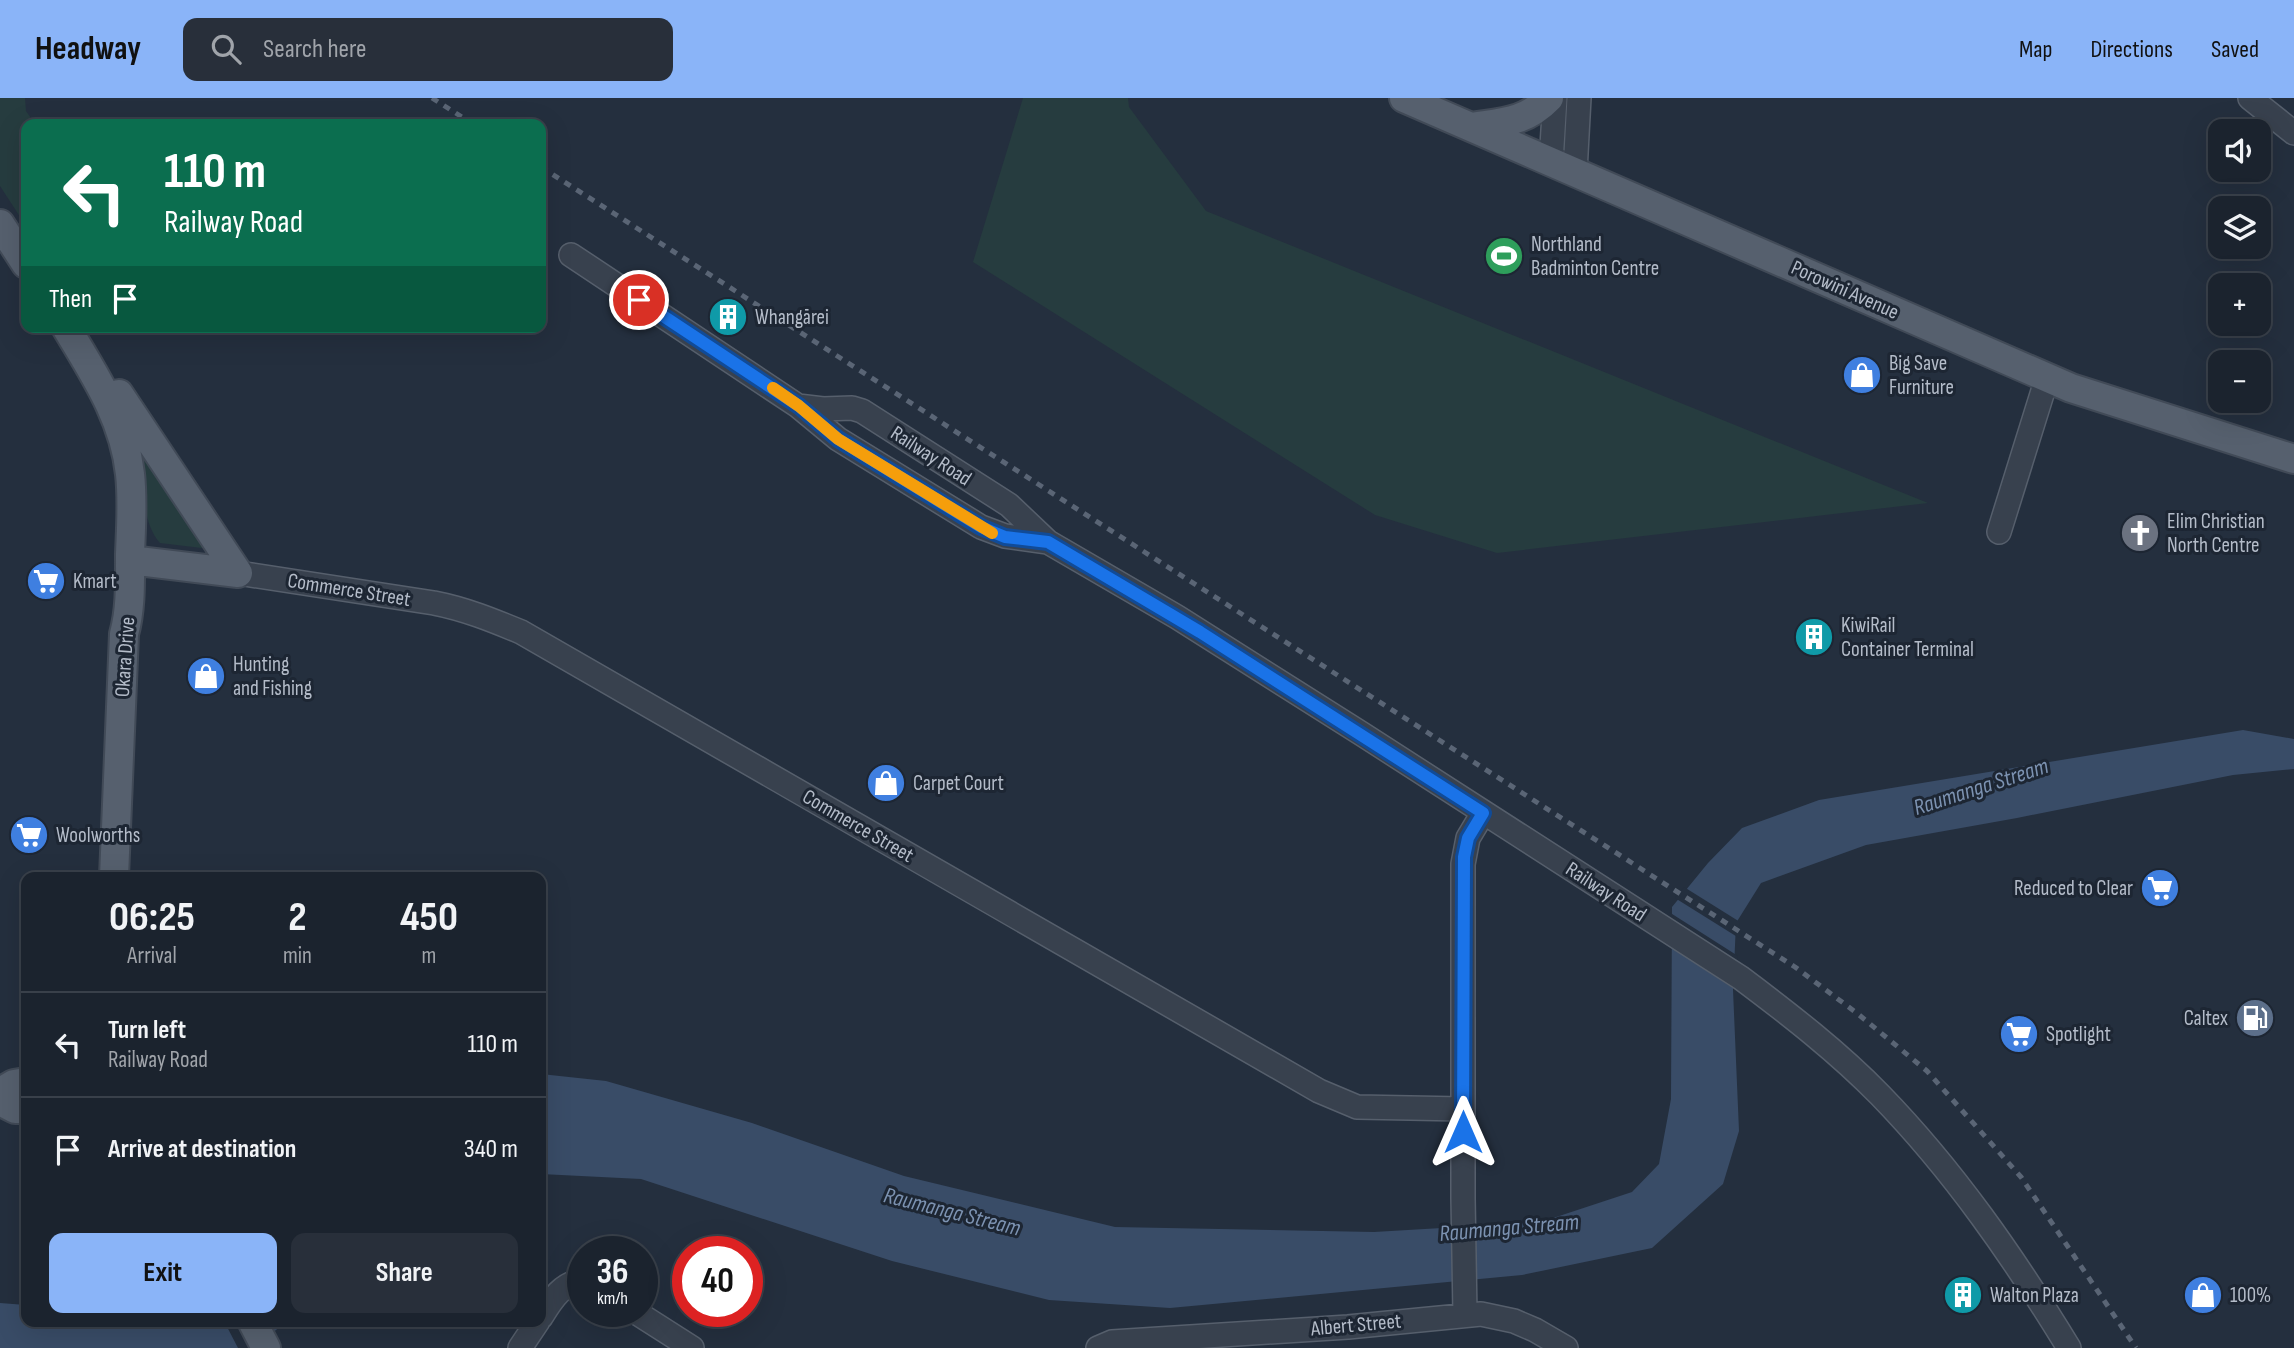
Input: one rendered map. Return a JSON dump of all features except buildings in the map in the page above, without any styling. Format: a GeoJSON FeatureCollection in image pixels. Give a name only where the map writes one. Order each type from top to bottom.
{"type":"FeatureCollection","features":[{"type":"Feature","properties":{"kind":"main road","name":"Porowini Avenue"},"geometry":{"type":"LineString","coordinates":[[1404,98],[2071,388],[2294,459]]}},
{"type":"Feature","properties":{"kind":"main road"},"geometry":{"type":"LineString","coordinates":[[1472,127],[1517,120],[1552,98]]}},
{"type":"Feature","properties":{"kind":"main road"},"geometry":{"type":"LineString","coordinates":[[0,224],[21,256]]}},
{"type":"Feature","properties":{"kind":"main road","name":"Okara Drive"},"geometry":{"type":"LineString","coordinates":[[70,333],[118,422],[125,445],[132,496],[114,872]]}},
{"type":"Feature","properties":{"kind":"main road"},"geometry":{"type":"LineString","coordinates":[[94,375],[107,376],[238,573]]}},
{"type":"Feature","properties":{"kind":"main road","name":"Commerce Street"},"geometry":{"type":"LineString","coordinates":[[130,560],[238,573]]}},
{"type":"Feature","properties":{"kind":"main road"},"geometry":{"type":"LineString","coordinates":[[0,1092],[21,1083]]}},
{"type":"Feature","properties":{"kind":"main road"},"geometry":{"type":"LineString","coordinates":[[0,1101],[15,1109],[21,1109]]}},
{"type":"Feature","properties":{"kind":"main road"},"geometry":{"type":"LineString","coordinates":[[255,1327],[265,1347]]}},
{"type":"Feature","properties":{"kind":"street"},"geometry":{"type":"LineString","coordinates":[[1552,98],[1563,167]]}},
{"type":"Feature","properties":{"kind":"street"},"geometry":{"type":"LineString","coordinates":[[1563,167],[1579,98]]}},
{"type":"Feature","properties":{"kind":"street"},"geometry":{"type":"LineString","coordinates":[[2250,98],[2294,133]]}},
{"type":"Feature","properties":{"kind":"street","name":"Railway Road"},"geometry":{"type":"LineString","coordinates":[[571,255],[799,406],[832,435],[981,527],[1005,537],[1048,542]]}},
{"type":"Feature","properties":{"kind":"street"},"geometry":{"type":"LineString","coordinates":[[1999,533],[2047,378]]}},
{"type":"Feature","properties":{"kind":"street","name":"Railway Road"},"geometry":{"type":"LineString","coordinates":[[799,406],[852,408],[862,411],[1009,505],[1048,542],[1188,625],[1741,978],[1789,1014],[1869,1085],[1919,1137],[1992,1230],[2069,1348]]}},
{"type":"Feature","properties":{"kind":"street","name":"Commerce Street"},"geometry":{"type":"LineString","coordinates":[[238,573],[434,603],[462,609],[521,632],[1319,1091],[1357,1107],[1463,1110]]}},
{"type":"Feature","properties":{"kind":"street"},"geometry":{"type":"LineString","coordinates":[[1465,1314],[1464,857],[1468,838],[1483,813]]}},
{"type":"Feature","properties":{"kind":"street"},"geometry":{"type":"LineString","coordinates":[[546,1310],[567,1285]]}},
{"type":"Feature","properties":{"kind":"street","name":"Albert Street"},"geometry":{"type":"LineString","coordinates":[[1098,1348],[1112,1342],[1170,1343],[1465,1314],[1497,1316],[1514,1321],[1566,1348]]}},
{"type":"Feature","properties":{"kind":"street"},"geometry":{"type":"LineString","coordinates":[[658,1326],[692,1348]]}},
{"type":"Feature","properties":{"kind":"street"},"geometry":{"type":"LineString","coordinates":[[520,1348],[534,1327]]}},
{"type":"Feature","properties":{"kind":"green space"},"geometry":{"type":"Polygon","coordinates":[[[0,98],[25,98],[26,111],[32,119],[21,119],[21,218],[0,186],[0,98]]]}},
{"type":"Feature","properties":{"kind":"green space"},"geometry":{"type":"Polygon","coordinates":[[[1023,98],[1128,98],[1129,107],[1206,211],[1928,503],[1497,553],[1375,515],[973,262],[1023,98]]]}},
{"type":"Feature","properties":{"kind":"green space"},"geometry":{"type":"Polygon","coordinates":[[[142,443],[210,549],[160,543],[153,533],[144,496],[142,443]]]}},
{"type":"Feature","properties":{"kind":"water","name":"Raumanga Stream"},"geometry":{"type":"Polygon","coordinates":[[[2243,730],[2294,739],[2294,769],[2233,775],[1866,845],[1761,883],[1736,923],[1733,990],[1739,1131],[1723,1184],[1652,1248],[1522,1275],[1170,1308],[1049,1300],[892,1261],[641,1179],[546,1174],[546,1075],[606,1081],[752,1123],[904,1176],[1115,1227],[1374,1232],[1541,1222],[1632,1192],[1659,1164],[1671,1099],[1672,907],[1708,863],[1742,828],[1819,800],[2243,730]]]}},
{"type":"Feature","properties":{"kind":"water"},"geometry":{"type":"Polygon","coordinates":[[[0,1303],[21,1305],[21,1327],[280,1327],[254,1348],[0,1348],[0,1303]]]}},
{"type":"Feature","properties":{"kind":"pier"},"geometry":{"type":"Polygon","coordinates":[[[1684,887],[1740,922],[1739,938],[1675,898],[1684,887]]]}},
{"type":"Feature","properties":{"kind":"pier"},"geometry":{"type":"Polygon","coordinates":[[[1669,912],[1738,956],[1736,990],[1669,946],[1669,912]]]}},
{"type":"Feature","properties":{"kind":"pier"},"geometry":{"type":"Polygon","coordinates":[[[227,1327],[265,1327],[260,1348],[238,1348],[227,1327]]]}},
{"type":"Feature","properties":{"kind":"railway"},"geometry":{"type":"LineString","coordinates":[[432,98],[465,119]]}},
{"type":"Feature","properties":{"kind":"railway"},"geometry":{"type":"LineString","coordinates":[[546,170],[1795,967],[1927,1071],[2021,1177],[2136,1348]]}},
{"type":"Feature","properties":{"kind":"slow traffic"},"geometry":{"type":"LineString","coordinates":[[773,388],[838,439],[992,533]]}},
{"type":"Feature","properties":{"kind":"place","name":"Northland Badminton Centre"},"geometry":{"type":"Point","coordinates":[1504,256]}},
{"type":"Feature","properties":{"kind":"place","name":"Whangārei"},"geometry":{"type":"Point","coordinates":[728,317]}},
{"type":"Feature","properties":{"kind":"place","name":"Big Save Furniture"},"geometry":{"type":"Point","coordinates":[1862,375]}},
{"type":"Feature","properties":{"kind":"place","name":"Elim Christian North Centre"},"geometry":{"type":"Point","coordinates":[2140,533]}},
{"type":"Feature","properties":{"kind":"place","name":"Kmart"},"geometry":{"type":"Point","coordinates":[46,581]}},
{"type":"Feature","properties":{"kind":"place","name":"KiwiRail Container Terminal"},"geometry":{"type":"Point","coordinates":[1814,637]}},
{"type":"Feature","properties":{"kind":"place","name":"Hunting and Fishing"},"geometry":{"type":"Point","coordinates":[206,676]}},
{"type":"Feature","properties":{"kind":"place","name":"Carpet Court"},"geometry":{"type":"Point","coordinates":[886,783]}},
{"type":"Feature","properties":{"kind":"place","name":"Woolworths"},"geometry":{"type":"Point","coordinates":[29,835]}},
{"type":"Feature","properties":{"kind":"place","name":"Reduced to Clear"},"geometry":{"type":"Point","coordinates":[2160,888]}},
{"type":"Feature","properties":{"kind":"place","name":"Caltex"},"geometry":{"type":"Point","coordinates":[2255,1018]}},
{"type":"Feature","properties":{"kind":"place","name":"Spotlight"},"geometry":{"type":"Point","coordinates":[2019,1034]}},
{"type":"Feature","properties":{"kind":"place","name":"Walton Plaza"},"geometry":{"type":"Point","coordinates":[1963,1295]}},
{"type":"Feature","properties":{"kind":"place","name":"100%"},"geometry":{"type":"Point","coordinates":[2203,1295]}},
{"type":"Feature","properties":{"kind":"route"},"geometry":{"type":"LineString","coordinates":[[639,300],[799,406],[838,439],[981,527],[1005,537],[1048,542],[1200,632],[1483,813],[1468,838],[1464,857],[1463,1132]]}}]}
